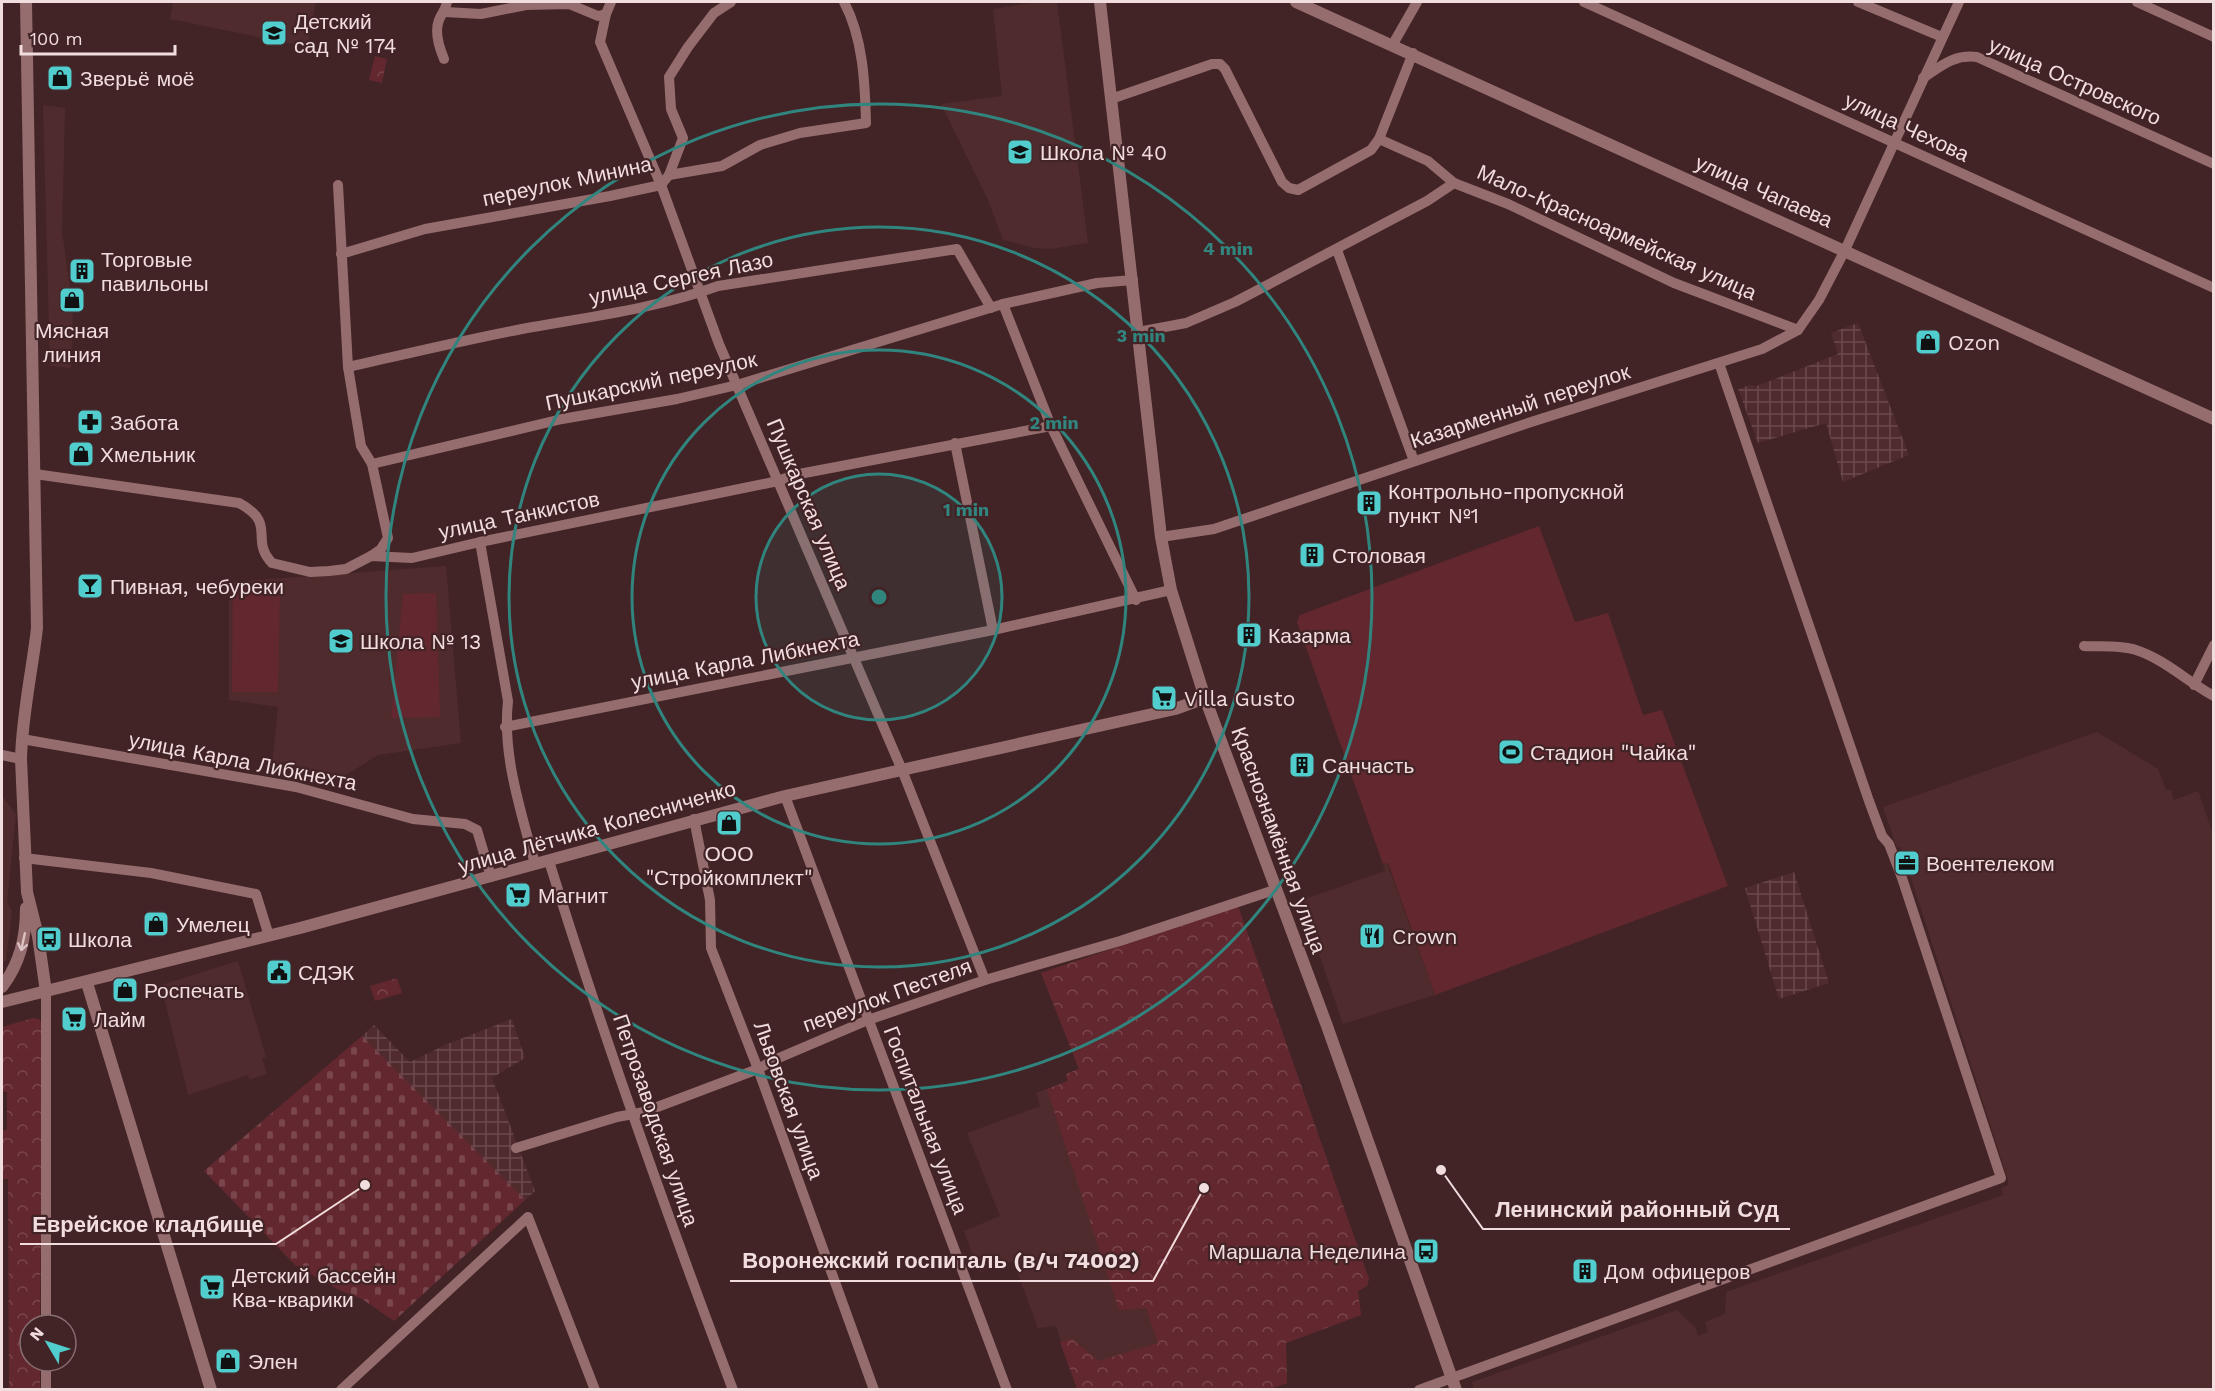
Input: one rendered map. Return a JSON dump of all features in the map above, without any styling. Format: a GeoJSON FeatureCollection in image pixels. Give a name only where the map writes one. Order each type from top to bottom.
{"type":"FeatureCollection","features":[{"type":"Feature","properties":{"kind":"street"},"geometry":{"type":"LineString","coordinates":[[2,987],[11,975],[24,943],[27,892],[21,759],[37,628],[26,2]]}},
{"type":"Feature","properties":{"kind":"street"},"geometry":{"type":"LineString","coordinates":[[444,59],[437,43],[439,20],[446,7],[481,14],[526,5],[569,4],[598,16],[606,15],[611,2]]}},
{"type":"Feature","properties":{"kind":"street"},"geometry":{"type":"LineString","coordinates":[[669,174],[684,138],[671,108],[669,77],[688,47],[714,14],[731,2]]}},
{"type":"Feature","properties":{"kind":"street","name":"переулок Минина"},"geometry":{"type":"LineString","coordinates":[[340,254],[425,230],[661,185],[669,174],[722,166],[760,145],[800,133],[866,123],[858,41],[852,17],[844,2]]}},
{"type":"Feature","properties":{"kind":"street","name":"Краснознамённая улица"},"geometry":{"type":"LineString","coordinates":[[1100,2],[1161,537],[1171,590],[1205,698],[1277,889],[1454,1383]]}},
{"type":"Feature","properties":{"kind":"street","name":"улица Чапаева"},"geometry":{"type":"LineString","coordinates":[[1296,2],[1413,53],[2214,419]]}},
{"type":"Feature","properties":{"kind":"street"},"geometry":{"type":"LineString","coordinates":[[1393,44],[1417,2]]}},
{"type":"Feature","properties":{"kind":"street","name":"улица Чехова"},"geometry":{"type":"LineString","coordinates":[[1584,2],[2214,288]]}},
{"type":"Feature","properties":{"kind":"street"},"geometry":{"type":"LineString","coordinates":[[1858,2],[1942,37]]}},
{"type":"Feature","properties":{"kind":"street","name":"Казарменный переулок"},"geometry":{"type":"LineString","coordinates":[[1161,537],[1214,528],[1762,349],[1798,330],[1819,300],[1845,250],[1959,2]]}},
{"type":"Feature","properties":{"kind":"street"},"geometry":{"type":"LineString","coordinates":[[2137,2],[2214,37]]}},
{"type":"Feature","properties":{"kind":"street","name":"Пушкарская улица"},"geometry":{"type":"LineString","coordinates":[[606,15],[600,42],[661,185],[700,293],[737,385],[902,770],[985,980]]}},
{"type":"Feature","properties":{"kind":"street"},"geometry":{"type":"LineString","coordinates":[[1111,99],[1212,64],[1220,64],[1225,69],[1282,182],[1289,188],[1298,190],[1371,150],[1379,139],[1413,53]]}},
{"type":"Feature","properties":{"kind":"street","name":"улица Островского"},"geometry":{"type":"LineString","coordinates":[[1923,78],[1955,58],[1964,55],[1977,57],[2214,164]]}},
{"type":"Feature","properties":{"kind":"street","name":"Мало-Красноармейская улица"},"geometry":{"type":"LineString","coordinates":[[1379,139],[1428,161],[1454,183],[1508,204],[1674,283],[1798,330]]}},
{"type":"Feature","properties":{"kind":"street","name":"Мало-Красноармейская улица"},"geometry":{"type":"LineString","coordinates":[[1138,333],[1186,323],[1235,302],[1337,250],[1454,183]]}},
{"type":"Feature","properties":{"kind":"street"},"geometry":{"type":"LineString","coordinates":[[338,185],[348,367],[361,446],[372,464],[388,538],[381,549],[371,556]]}},
{"type":"Feature","properties":{"kind":"street","name":"улица Сергея Лазо"},"geometry":{"type":"LineString","coordinates":[[348,367],[522,329],[611,315],[700,293],[718,286],[770,276],[957,249],[991,308]]}},
{"type":"Feature","properties":{"kind":"street"},"geometry":{"type":"LineString","coordinates":[[1337,250],[1414,461]]}},
{"type":"Feature","properties":{"kind":"street","name":"Пушкарский переулок"},"geometry":{"type":"LineString","coordinates":[[372,464],[562,419],[677,399],[737,385],[1003,304],[1097,283],[1132,280]]}},
{"type":"Feature","properties":{"kind":"street"},"geometry":{"type":"LineString","coordinates":[[1003,304],[1051,426],[1136,600]]}},
{"type":"Feature","properties":{"kind":"street"},"geometry":{"type":"LineString","coordinates":[[1419,1389],[1454,1383],[2001,1178],[1902,878],[1889,844],[1881,836],[1719,363]]}},
{"type":"Feature","properties":{"kind":"street","name":"улица Танкистов"},"geometry":{"type":"LineString","coordinates":[[35,474],[239,503],[254,511],[262,524],[262,549],[272,563],[310,572],[346,569],[371,556],[412,558],[480,542],[778,482],[794,475],[1051,426]]}},
{"type":"Feature","properties":{"kind":"street"},"geometry":{"type":"LineString","coordinates":[[955,443],[993,630]]}},
{"type":"Feature","properties":{"kind":"street"},"geometry":{"type":"LineString","coordinates":[[480,542],[508,701],[506,727],[516,793],[535,864]]}},
{"type":"Feature","properties":{"kind":"street","name":"улица Карла Либкнехта"},"geometry":{"type":"LineString","coordinates":[[506,727],[993,630],[1136,600],[1171,590]]}},
{"type":"Feature","properties":{"kind":"street"},"geometry":{"type":"LineString","coordinates":[[2194,685],[2214,645]]}},
{"type":"Feature","properties":{"kind":"street"},"geometry":{"type":"LineString","coordinates":[[2084,646],[2133,649],[2151,656],[2214,696]]}},
{"type":"Feature","properties":{"kind":"street","name":"улица Лётчика Колесниченко"},"geometry":{"type":"LineString","coordinates":[[2,1002],[269,936],[785,796],[1175,709],[1205,698]]}},
{"type":"Feature","properties":{"kind":"street","name":"улица Карла Либкнехта"},"geometry":{"type":"LineString","coordinates":[[22,739],[296,787],[413,819],[465,824],[477,830],[491,877]]}},
{"type":"Feature","properties":{"kind":"street"},"geometry":{"type":"LineString","coordinates":[[2,755],[21,759]]}},
{"type":"Feature","properties":{"kind":"street","name":"Госпитальная улица"},"geometry":{"type":"LineString","coordinates":[[785,796],[1007,1389]]}},
{"type":"Feature","properties":{"kind":"street","name":"Львовская улица"},"geometry":{"type":"LineString","coordinates":[[694,819],[710,900],[711,948],[758,1069],[874,1389]]}},
{"type":"Feature","properties":{"kind":"street"},"geometry":{"type":"LineString","coordinates":[[24,858],[151,873],[256,894],[269,936]]}},
{"type":"Feature","properties":{"kind":"street","name":"Петрозаводская улица"},"geometry":{"type":"LineString","coordinates":[[549,861],[578,954],[672,1227],[733,1389]]}},
{"type":"Feature","properties":{"kind":"street","name":"переулок Пестеля"},"geometry":{"type":"LineString","coordinates":[[516,1148],[644,1112],[758,1069],[868,1020],[985,980],[1120,941],[1277,889]]}},
{"type":"Feature","properties":{"kind":"street"},"geometry":{"type":"LineString","coordinates":[[27,892],[38,936],[46,992],[46,1313]]}},
{"type":"Feature","properties":{"kind":"street"},"geometry":{"type":"LineString","coordinates":[[87,982],[211,1389]]}},
{"type":"Feature","properties":{"kind":"street"},"geometry":{"type":"LineString","coordinates":[[341,1389],[528,1217],[595,1389]]}},
{"type":"Feature","properties":{"kind":"street"},"geometry":{"type":"LineString","coordinates":[[46,1373],[46,1389]]}},
{"type":"Feature","properties":{"kind":"shaded area","name":"Детский сад № 174"},"geometry":{"type":"Polygon","coordinates":[[[173,2],[316,2],[307,47],[170,19],[173,2]]]}},
{"type":"Feature","properties":{"kind":"shaded area","name":"Школа № 40"},"geometry":{"type":"Polygon","coordinates":[[[1036,2],[1057,2],[1088,243],[1051,249],[1034,248],[1003,240],[988,200],[941,104],[1002,96],[993,9],[1036,2]]]}},
{"type":"Feature","properties":{"kind":"shaded area"},"geometry":{"type":"Polygon","coordinates":[[[43,105],[65,108],[62,231],[73,309],[71,368],[50,366],[43,105]]]}},
{"type":"Feature","properties":{"kind":"shaded area"},"geometry":{"type":"Polygon","coordinates":[[[1858,323],[1909,455],[1843,482],[1826,423],[1758,443],[1738,389],[1750,385],[1757,386],[1838,354],[1831,333],[1858,323]]]}},
{"type":"Feature","properties":{"kind":"shaded area","name":"Школа № 13"},"geometry":{"type":"Polygon","coordinates":[[[446,566],[461,743],[378,755],[343,777],[272,765],[278,707],[229,700],[229,582],[446,566]]]}},
{"type":"Feature","properties":{"kind":"shaded area"},"geometry":{"type":"Polygon","coordinates":[[[2097,732],[2158,769],[2166,790],[2171,790],[2174,800],[2198,791],[2213,833],[2213,1389],[1474,1389],[1472,1382],[1677,1310],[1695,1327],[1698,1336],[1708,1332],[1705,1322],[1725,1314],[1726,1292],[2003,1195],[2001,1188],[2009,1185],[2007,1177],[1901,847],[1897,848],[1883,807],[2097,732]]]}},
{"type":"Feature","properties":{"kind":"shaded area"},"geometry":{"type":"Polygon","coordinates":[[[2,796],[16,814],[7,902],[12,911],[6,961],[2,963],[2,796]]]}},
{"type":"Feature","properties":{"kind":"shaded area"},"geometry":{"type":"Polygon","coordinates":[[[1387,863],[1435,995],[1343,1024],[1303,907],[1305,899],[1385,871],[1383,864],[1387,863]]]}},
{"type":"Feature","properties":{"kind":"shaded area"},"geometry":{"type":"Polygon","coordinates":[[[1794,872],[1829,983],[1779,999],[1745,888],[1794,872]]]}},
{"type":"Feature","properties":{"kind":"shaded area"},"geometry":{"type":"Polygon","coordinates":[[[1238,906],[1369,1279],[1367,1286],[1358,1291],[1361,1315],[1286,1343],[1287,1383],[1268,1389],[1077,1389],[1056,1326],[1038,1328],[1013,1261],[979,1272],[964,1231],[1000,1216],[967,1133],[1040,1106],[1036,1093],[1068,1081],[1066,1074],[1079,1069],[1041,973],[1238,906]]]}},
{"type":"Feature","properties":{"kind":"shaded area"},"geometry":{"type":"Polygon","coordinates":[[[238,961],[266,1057],[262,1058],[267,1074],[249,1080],[248,1075],[188,1095],[161,985],[238,961]]]}},
{"type":"Feature","properties":{"kind":"shaded area"},"geometry":{"type":"Polygon","coordinates":[[[512,1019],[525,1058],[492,1078],[535,1191],[525,1200],[362,1036],[374,1025],[410,1062],[445,1045],[512,1019]]]}},
{"type":"Feature","properties":{"kind":"green space"},"geometry":{"type":"Polygon","coordinates":[[[375,56],[387,59],[382,83],[369,80],[375,56]]]}},
{"type":"Feature","properties":{"kind":"green space","name":"Стадион \"Чайка\""},"geometry":{"type":"Polygon","coordinates":[[[1539,526],[1575,622],[1608,613],[1643,715],[1662,710],[1728,886],[1435,995],[1388,863],[1383,864],[1297,622],[1300,615],[1539,526]]]}},
{"type":"Feature","properties":{"kind":"green space"},"geometry":{"type":"Polygon","coordinates":[[[233,587],[280,587],[278,692],[232,692],[233,587]]]}},
{"type":"Feature","properties":{"kind":"green space"},"geometry":{"type":"Polygon","coordinates":[[[436,593],[440,717],[391,718],[403,594],[436,593]]]}},
{"type":"Feature","properties":{"kind":"green space"},"geometry":{"type":"Polygon","coordinates":[[[1238,906],[1369,1279],[1367,1286],[1358,1291],[1361,1315],[1286,1343],[1287,1383],[1268,1390],[1077,1389],[1060,1342],[1072,1339],[1098,1361],[1158,1343],[1146,1308],[1119,1310],[1047,1089],[1068,1081],[1066,1074],[1079,1069],[1041,973],[1238,906]]]}},
{"type":"Feature","properties":{"kind":"green space"},"geometry":{"type":"Polygon","coordinates":[[[397,978],[402,993],[375,1001],[370,986],[397,978]]]}},
{"type":"Feature","properties":{"kind":"green space"},"geometry":{"type":"Polygon","coordinates":[[[33,1018],[39,1019],[43,1026],[40,1313],[18,1313],[18,1373],[40,1373],[40,1389],[9,1389],[8,1179],[3,1179],[3,1130],[7,1130],[7,1092],[2,1092],[2,1027],[33,1018]]]}},
{"type":"Feature","properties":{"kind":"green space"},"geometry":{"type":"Polygon","coordinates":[[[362,1036],[525,1200],[394,1321],[362,1299],[339,1290],[295,1265],[204,1171],[362,1036]]]}},
{"type":"Feature","properties":{"kind":"place","name":"Детский сад № 174"},"geometry":{"type":"Point","coordinates":[274,33]}},
{"type":"Feature","properties":{"kind":"place","name":"Зверьё моё"},"geometry":{"type":"Point","coordinates":[60,78]}},
{"type":"Feature","properties":{"kind":"place","name":"Школа № 40"},"geometry":{"type":"Point","coordinates":[1020,152]}},
{"type":"Feature","properties":{"kind":"place","name":"Торговые павильоны"},"geometry":{"type":"Point","coordinates":[82,271]}},
{"type":"Feature","properties":{"kind":"place","name":"Мясная линия"},"geometry":{"type":"Point","coordinates":[72,300]}},
{"type":"Feature","properties":{"kind":"place","name":"Ozon"},"geometry":{"type":"Point","coordinates":[1928,342]}},
{"type":"Feature","properties":{"kind":"place","name":"Забота"},"geometry":{"type":"Point","coordinates":[90,422]}},
{"type":"Feature","properties":{"kind":"place","name":"Хмельник"},"geometry":{"type":"Point","coordinates":[81,454]}},
{"type":"Feature","properties":{"kind":"place","name":"Контрольно-пропускной пункт №1"},"geometry":{"type":"Point","coordinates":[1369,503]}},
{"type":"Feature","properties":{"kind":"place","name":"Столовая"},"geometry":{"type":"Point","coordinates":[1312,555]}},
{"type":"Feature","properties":{"kind":"place","name":"Пивная, чебуреки"},"geometry":{"type":"Point","coordinates":[90,586]}},
{"type":"Feature","properties":{"kind":"place","name":"Казарма"},"geometry":{"type":"Point","coordinates":[1249,635]}},
{"type":"Feature","properties":{"kind":"place","name":"Школа № 13"},"geometry":{"type":"Point","coordinates":[341,641]}},
{"type":"Feature","properties":{"kind":"place","name":"Villa Gusto"},"geometry":{"type":"Point","coordinates":[1164,698]}},
{"type":"Feature","properties":{"kind":"place","name":"Стадион \"Чайка\""},"geometry":{"type":"Point","coordinates":[1511,752]}},
{"type":"Feature","properties":{"kind":"place","name":"Санчасть"},"geometry":{"type":"Point","coordinates":[1302,765]}},
{"type":"Feature","properties":{"kind":"place","name":"ООО \"Стройкомплект\""},"geometry":{"type":"Point","coordinates":[729,823]}},
{"type":"Feature","properties":{"kind":"place","name":"Воентелеком"},"geometry":{"type":"Point","coordinates":[1907,863]}},
{"type":"Feature","properties":{"kind":"place","name":"Магнит"},"geometry":{"type":"Point","coordinates":[518,895]}},
{"type":"Feature","properties":{"kind":"place","name":"Умелец"},"geometry":{"type":"Point","coordinates":[156,924]}},
{"type":"Feature","properties":{"kind":"place","name":"Crown"},"geometry":{"type":"Point","coordinates":[1372,936]}},
{"type":"Feature","properties":{"kind":"place","name":"Школа"},"geometry":{"type":"Point","coordinates":[49,939]}},
{"type":"Feature","properties":{"kind":"place","name":"СДЭК"},"geometry":{"type":"Point","coordinates":[279,972]}},
{"type":"Feature","properties":{"kind":"place","name":"Роспечать"},"geometry":{"type":"Point","coordinates":[125,990]}},
{"type":"Feature","properties":{"kind":"place","name":"Лайм"},"geometry":{"type":"Point","coordinates":[74,1019]}},
{"type":"Feature","properties":{"kind":"place","name":"Ленинский районный Суд"},"geometry":{"type":"Point","coordinates":[1441,1170]}},
{"type":"Feature","properties":{"kind":"place","name":"Еврейское кладбище"},"geometry":{"type":"Point","coordinates":[365,1185]}},
{"type":"Feature","properties":{"kind":"place","name":"Воронежский госпиталь (в/ч 74002)"},"geometry":{"type":"Point","coordinates":[1204,1188]}},
{"type":"Feature","properties":{"kind":"place","name":"Маршала Неделина"},"geometry":{"type":"Point","coordinates":[1426,1251]}},
{"type":"Feature","properties":{"kind":"place","name":"Дом офицеров"},"geometry":{"type":"Point","coordinates":[1585,1271]}},
{"type":"Feature","properties":{"kind":"place","name":"Детский бассейн Ква-кварики"},"geometry":{"type":"Point","coordinates":[212,1287]}},
{"type":"Feature","properties":{"kind":"place","name":"Элен"},"geometry":{"type":"Point","coordinates":[228,1361]}}]}
